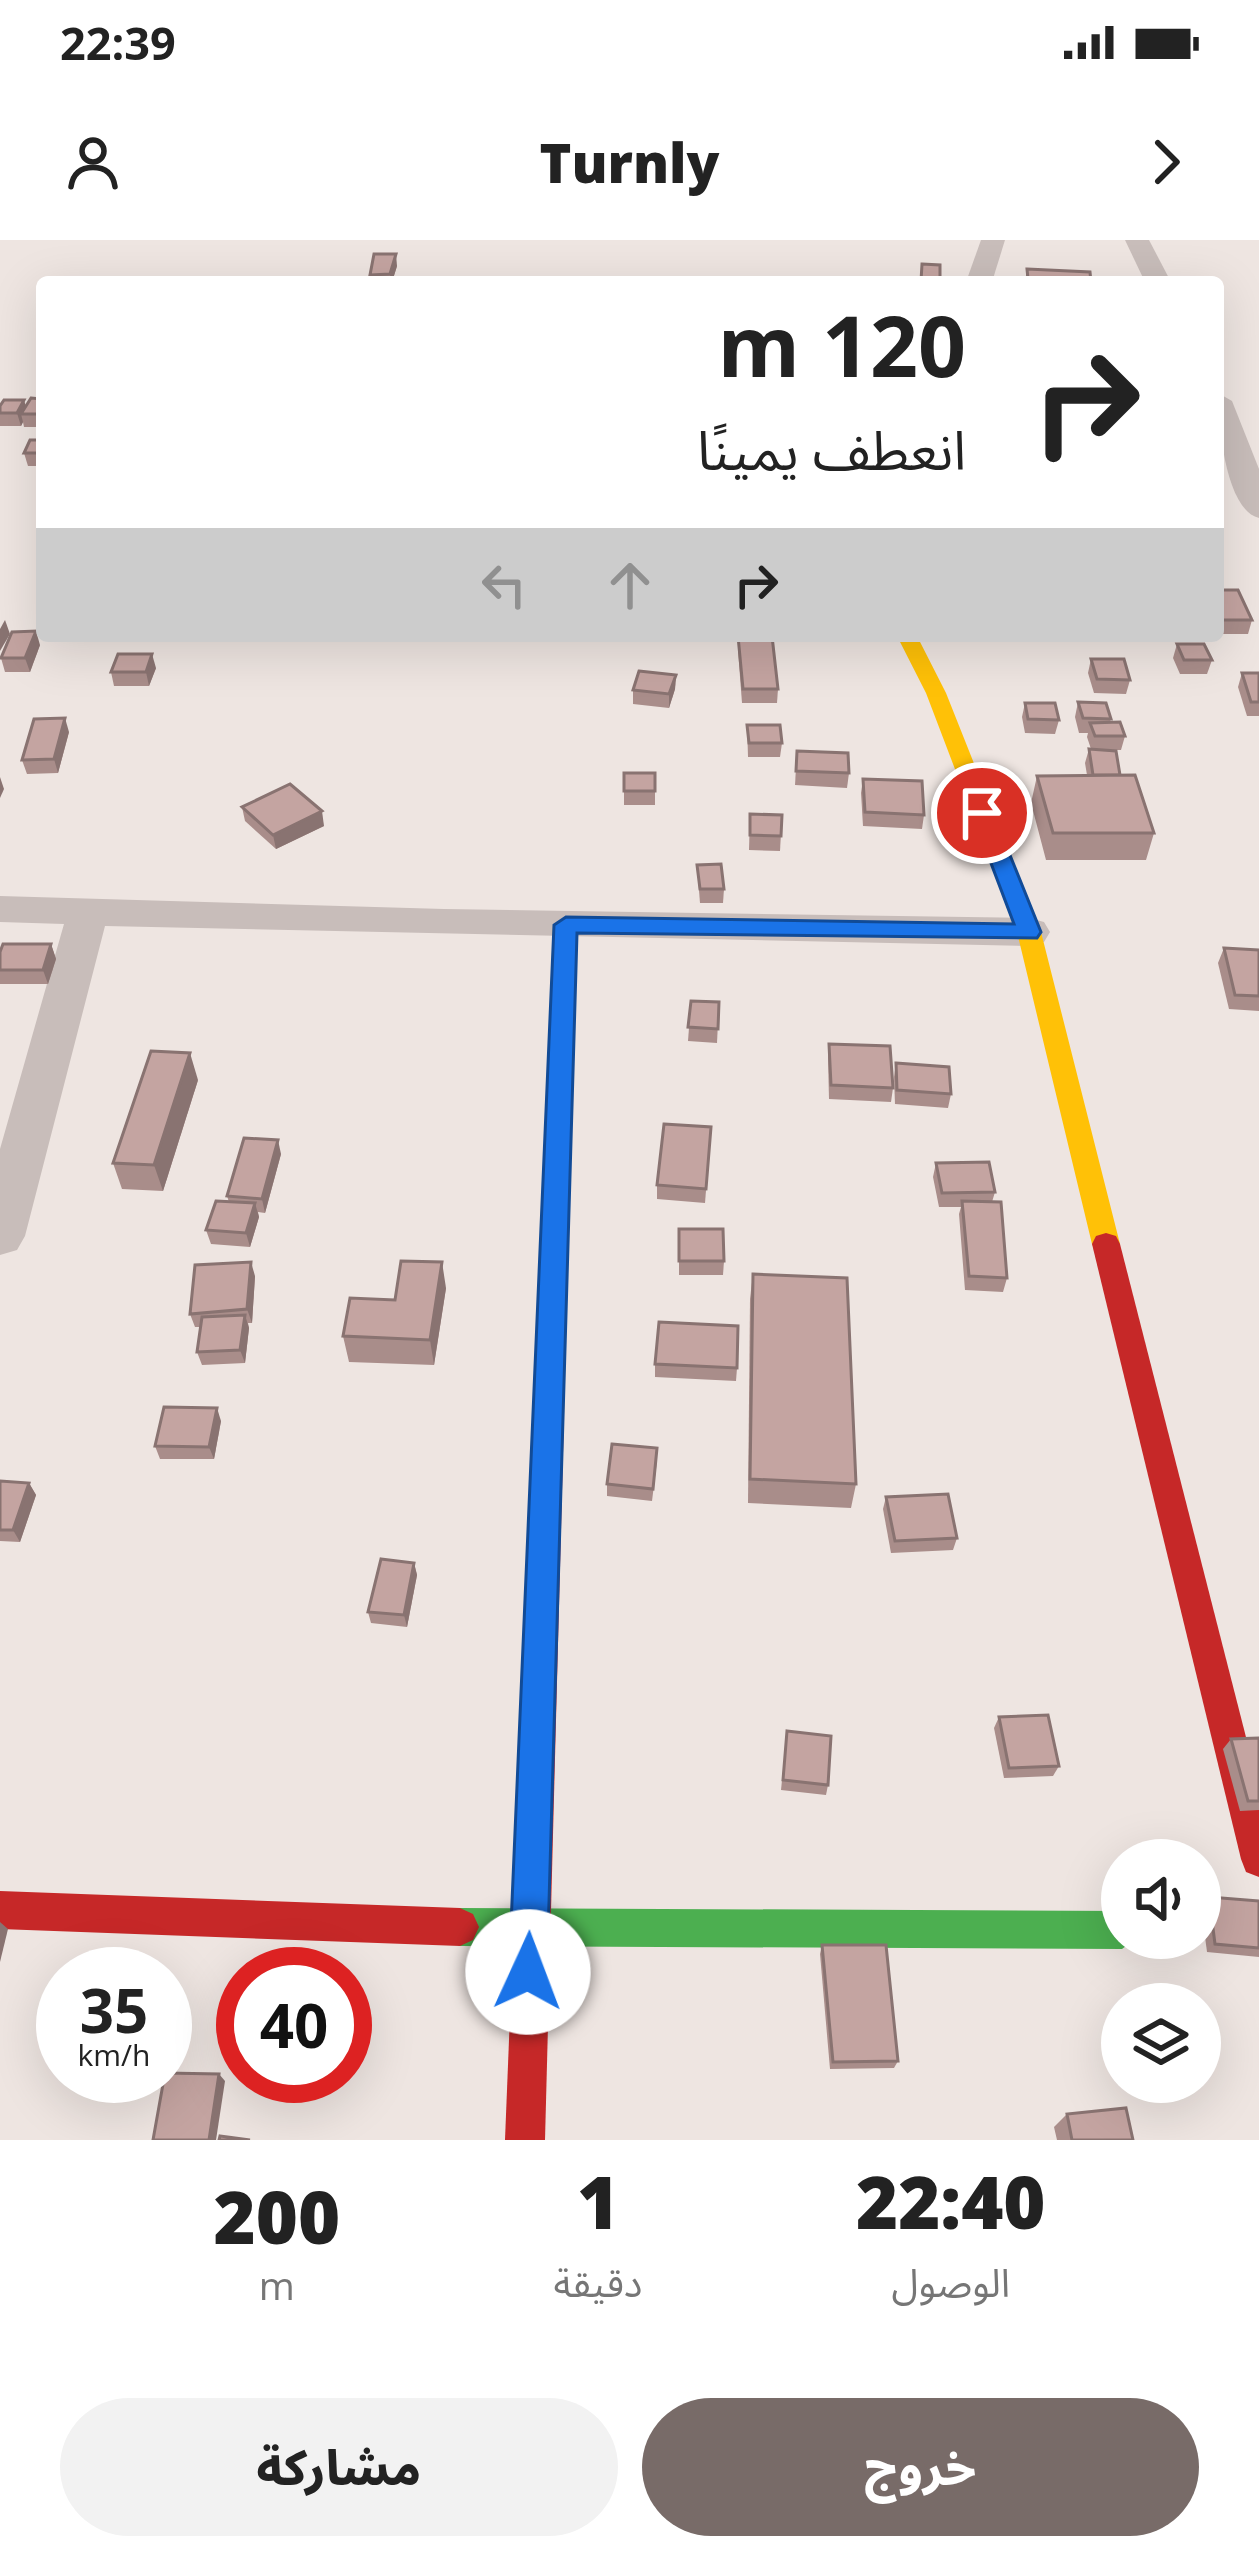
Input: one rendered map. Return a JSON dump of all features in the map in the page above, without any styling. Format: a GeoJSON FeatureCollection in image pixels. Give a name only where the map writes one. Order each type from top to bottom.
{"type":"FeatureCollection","features":[{"type":"Feature","properties":{"kind":"street"},"geometry":{"type":"LineString","coordinates":[[981,276],[993,240]]}},
{"type":"Feature","properties":{"kind":"street"},"geometry":{"type":"LineString","coordinates":[[1137,240],[1155,276]]}},
{"type":"Feature","properties":{"kind":"street"},"geometry":{"type":"LineString","coordinates":[[1224,417],[1259,509]]}},
{"type":"Feature","properties":{"kind":"street"},"geometry":{"type":"LineString","coordinates":[[910,642],[936,693],[1029,932],[1259,1859]]}},
{"type":"Feature","properties":{"kind":"street"},"geometry":{"type":"LineString","coordinates":[[0,909],[1029,932]]}},
{"type":"Feature","properties":{"kind":"street"},"geometry":{"type":"LineString","coordinates":[[0,1236],[88,912]]}},
{"type":"Feature","properties":{"kind":"street"},"geometry":{"type":"LineString","coordinates":[[525,2140],[566,925]]}},
{"type":"Feature","properties":{"kind":"street"},"geometry":{"type":"LineString","coordinates":[[0,1910],[529,1930],[1101,1930]]}},
{"type":"Feature","properties":{"kind":"building"},"geometry":{"type":"Polygon","coordinates":[[[374,254],[396,254],[390,274],[370,275],[374,254]]]}},
{"type":"Feature","properties":{"kind":"building"},"geometry":{"type":"Polygon","coordinates":[[[922,264],[940,265],[940,276],[921,276],[922,264]]]}},
{"type":"Feature","properties":{"kind":"building"},"geometry":{"type":"Polygon","coordinates":[[[1027,269],[1090,272],[1090,276],[1028,276],[1027,269]]]}},
{"type":"Feature","properties":{"kind":"building"},"geometry":{"type":"Polygon","coordinates":[[[31,398],[36,398],[36,414],[21,414],[31,398]]]}},
{"type":"Feature","properties":{"kind":"building"},"geometry":{"type":"Polygon","coordinates":[[[4,400],[24,400],[17,413],[0,413],[4,400]]]}},
{"type":"Feature","properties":{"kind":"building"},"geometry":{"type":"Polygon","coordinates":[[[30,440],[36,440],[36,453],[24,453],[30,440]]]}},
{"type":"Feature","properties":{"kind":"building"},"geometry":{"type":"Polygon","coordinates":[[[1224,590],[1238,590],[1252,620],[1224,620],[1224,590]]]}},
{"type":"Feature","properties":{"kind":"building"},"geometry":{"type":"Polygon","coordinates":[[[36,631],[25,658],[1,658],[12,632],[36,631]]]}},
{"type":"Feature","properties":{"kind":"building"},"geometry":{"type":"Polygon","coordinates":[[[739,642],[773,642],[778,689],[743,689],[739,642]]]}},
{"type":"Feature","properties":{"kind":"building"},"geometry":{"type":"Polygon","coordinates":[[[1177,644],[1204,644],[1212,660],[1184,660],[1177,644]]]}},
{"type":"Feature","properties":{"kind":"building"},"geometry":{"type":"Polygon","coordinates":[[[118,654],[152,654],[146,672],[111,672],[118,654]]]}},
{"type":"Feature","properties":{"kind":"building"},"geometry":{"type":"Polygon","coordinates":[[[1091,659],[1124,659],[1130,680],[1097,679],[1091,659]]]}},
{"type":"Feature","properties":{"kind":"building"},"geometry":{"type":"Polygon","coordinates":[[[639,671],[676,675],[669,694],[633,690],[639,671]]]}},
{"type":"Feature","properties":{"kind":"building"},"geometry":{"type":"Polygon","coordinates":[[[1242,673],[1259,673],[1259,702],[1251,702],[1242,673]]]}},
{"type":"Feature","properties":{"kind":"building"},"geometry":{"type":"Polygon","coordinates":[[[1078,702],[1106,703],[1111,719],[1083,718],[1078,702]]]}},
{"type":"Feature","properties":{"kind":"building"},"geometry":{"type":"Polygon","coordinates":[[[1025,703],[1055,703],[1059,720],[1028,719],[1025,703]]]}},
{"type":"Feature","properties":{"kind":"building"},"geometry":{"type":"Polygon","coordinates":[[[65,718],[54,759],[22,760],[34,719],[65,718]]]}},
{"type":"Feature","properties":{"kind":"building"},"geometry":{"type":"Polygon","coordinates":[[[1120,722],[1125,736],[1095,736],[1090,723],[1120,722]]]}},
{"type":"Feature","properties":{"kind":"building"},"geometry":{"type":"Polygon","coordinates":[[[747,725],[780,725],[782,743],[749,743],[747,725]]]}},
{"type":"Feature","properties":{"kind":"building"},"geometry":{"type":"Polygon","coordinates":[[[1089,749],[1116,751],[1120,775],[1093,775],[1089,749]]]}},
{"type":"Feature","properties":{"kind":"building"},"geometry":{"type":"Polygon","coordinates":[[[797,751],[848,753],[849,773],[796,771],[797,751]]]}},
{"type":"Feature","properties":{"kind":"building"},"geometry":{"type":"Polygon","coordinates":[[[624,773],[655,773],[655,791],[624,791],[624,773]]]}},
{"type":"Feature","properties":{"kind":"building"},"geometry":{"type":"Polygon","coordinates":[[[1135,775],[1154,833],[1053,833],[1037,776],[1135,775]]]}},
{"type":"Feature","properties":{"kind":"building"},"geometry":{"type":"Polygon","coordinates":[[[863,779],[922,781],[924,815],[865,812],[863,779]]]}},
{"type":"Feature","properties":{"kind":"building"},"geometry":{"type":"Polygon","coordinates":[[[290,784],[322,811],[273,835],[242,807],[290,784]]]}},
{"type":"Feature","properties":{"kind":"building"},"geometry":{"type":"Polygon","coordinates":[[[750,814],[782,815],[781,836],[750,835],[750,814]]]}},
{"type":"Feature","properties":{"kind":"building"},"geometry":{"type":"Polygon","coordinates":[[[721,864],[724,889],[700,889],[697,865],[721,864]]]}},
{"type":"Feature","properties":{"kind":"building"},"geometry":{"type":"Polygon","coordinates":[[[3,944],[51,944],[43,970],[0,970],[3,944]]]}},
{"type":"Feature","properties":{"kind":"building"},"geometry":{"type":"Polygon","coordinates":[[[1224,948],[1259,950],[1259,996],[1235,995],[1224,948]]]}},
{"type":"Feature","properties":{"kind":"building"},"geometry":{"type":"Polygon","coordinates":[[[691,1001],[719,1002],[718,1029],[688,1027],[691,1001]]]}},
{"type":"Feature","properties":{"kind":"building"},"geometry":{"type":"Polygon","coordinates":[[[829,1044],[890,1046],[893,1088],[831,1085],[829,1044]]]}},
{"type":"Feature","properties":{"kind":"building"},"geometry":{"type":"Polygon","coordinates":[[[151,1051],[190,1053],[154,1165],[113,1163],[151,1051]]]}},
{"type":"Feature","properties":{"kind":"building"},"geometry":{"type":"Polygon","coordinates":[[[896,1063],[949,1067],[951,1094],[897,1090],[896,1063]]]}},
{"type":"Feature","properties":{"kind":"building"},"geometry":{"type":"Polygon","coordinates":[[[664,1124],[711,1127],[706,1189],[657,1185],[664,1124]]]}},
{"type":"Feature","properties":{"kind":"building"},"geometry":{"type":"Polygon","coordinates":[[[244,1138],[278,1140],[262,1199],[227,1196],[244,1138]]]}},
{"type":"Feature","properties":{"kind":"building"},"geometry":{"type":"Polygon","coordinates":[[[989,1162],[995,1192],[942,1193],[936,1163],[989,1162]]]}},
{"type":"Feature","properties":{"kind":"building"},"geometry":{"type":"Polygon","coordinates":[[[216,1201],[255,1203],[246,1233],[206,1230],[216,1201]]]}},
{"type":"Feature","properties":{"kind":"building"},"geometry":{"type":"Polygon","coordinates":[[[962,1201],[1001,1202],[1007,1278],[969,1276],[962,1201]]]}},
{"type":"Feature","properties":{"kind":"building"},"geometry":{"type":"Polygon","coordinates":[[[679,1229],[723,1229],[724,1261],[679,1261],[679,1229]]]}},
{"type":"Feature","properties":{"kind":"building"},"geometry":{"type":"Polygon","coordinates":[[[401,1261],[442,1262],[430,1340],[343,1336],[350,1298],[395,1300],[401,1261]]]}},
{"type":"Feature","properties":{"kind":"building"},"geometry":{"type":"Polygon","coordinates":[[[251,1262],[247,1309],[190,1314],[195,1265],[251,1262]]]}},
{"type":"Feature","properties":{"kind":"building"},"geometry":{"type":"Polygon","coordinates":[[[753,1274],[847,1278],[856,1484],[750,1479],[753,1274]]]}},
{"type":"Feature","properties":{"kind":"building"},"geometry":{"type":"Polygon","coordinates":[[[245,1315],[240,1350],[197,1352],[202,1317],[245,1315]]]}},
{"type":"Feature","properties":{"kind":"building"},"geometry":{"type":"Polygon","coordinates":[[[659,1322],[738,1326],[737,1368],[655,1364],[659,1322]]]}},
{"type":"Feature","properties":{"kind":"building"},"geometry":{"type":"Polygon","coordinates":[[[164,1407],[217,1408],[209,1447],[155,1446],[164,1407]]]}},
{"type":"Feature","properties":{"kind":"building"},"geometry":{"type":"Polygon","coordinates":[[[612,1444],[657,1448],[653,1489],[607,1484],[612,1444]]]}},
{"type":"Feature","properties":{"kind":"building"},"geometry":{"type":"Polygon","coordinates":[[[0,1481],[29,1483],[13,1530],[0,1530],[0,1481]]]}},
{"type":"Feature","properties":{"kind":"building"},"geometry":{"type":"Polygon","coordinates":[[[948,1494],[957,1538],[895,1541],[886,1497],[948,1494]]]}},
{"type":"Feature","properties":{"kind":"building"},"geometry":{"type":"Polygon","coordinates":[[[381,1559],[414,1563],[404,1615],[368,1612],[381,1559]]]}},
{"type":"Feature","properties":{"kind":"building"},"geometry":{"type":"Polygon","coordinates":[[[1048,1715],[1059,1766],[1009,1768],[999,1717],[1048,1715]]]}},
{"type":"Feature","properties":{"kind":"building"},"geometry":{"type":"Polygon","coordinates":[[[787,1731],[831,1736],[828,1785],[783,1780],[787,1731]]]}},
{"type":"Feature","properties":{"kind":"building"},"geometry":{"type":"Polygon","coordinates":[[[1259,1738],[1259,1801],[1248,1801],[1231,1739],[1259,1738]]]}},
{"type":"Feature","properties":{"kind":"building"},"geometry":{"type":"Polygon","coordinates":[[[1221,1898],[1259,1901],[1259,1948],[1221,1945],[1221,1898]]]}},
{"type":"Feature","properties":{"kind":"building"},"geometry":{"type":"Polygon","coordinates":[[[822,1945],[886,1945],[898,2061],[833,2062],[822,1945]]]}},
{"type":"Feature","properties":{"kind":"building"},"geometry":{"type":"Polygon","coordinates":[[[192,2074],[216,2074],[209,2140],[153,2140],[160,2103],[192,2103],[192,2074]]]}},
{"type":"Feature","properties":{"kind":"building"},"geometry":{"type":"Polygon","coordinates":[[[1126,2108],[1133,2140],[1072,2140],[1067,2114],[1126,2108]]]}},
{"type":"Feature","properties":{"kind":"traffic: fast"},"geometry":{"type":"LineString","coordinates":[[460,1927],[1101,1930]]}},
{"type":"Feature","properties":{"kind":"traffic: slow"},"geometry":{"type":"LineString","coordinates":[[910,642],[936,693],[1029,932],[1106,1244]]}},
{"type":"Feature","properties":{"kind":"traffic: slow"},"geometry":{"type":"LineString","coordinates":[[549,1415],[565,925]]}},
{"type":"Feature","properties":{"kind":"traffic: jam"},"geometry":{"type":"LineString","coordinates":[[1106,1244],[1259,1859]]}},
{"type":"Feature","properties":{"kind":"traffic: jam"},"geometry":{"type":"LineString","coordinates":[[525,2140],[549,1415]]}},
{"type":"Feature","properties":{"kind":"traffic: jam"},"geometry":{"type":"LineString","coordinates":[[0,1910],[460,1927]]}},
{"type":"Feature","properties":{"kind":"route"},"geometry":{"type":"LineString","coordinates":[[528,1972],[566,925],[1029,932],[982,813]]}}]}
